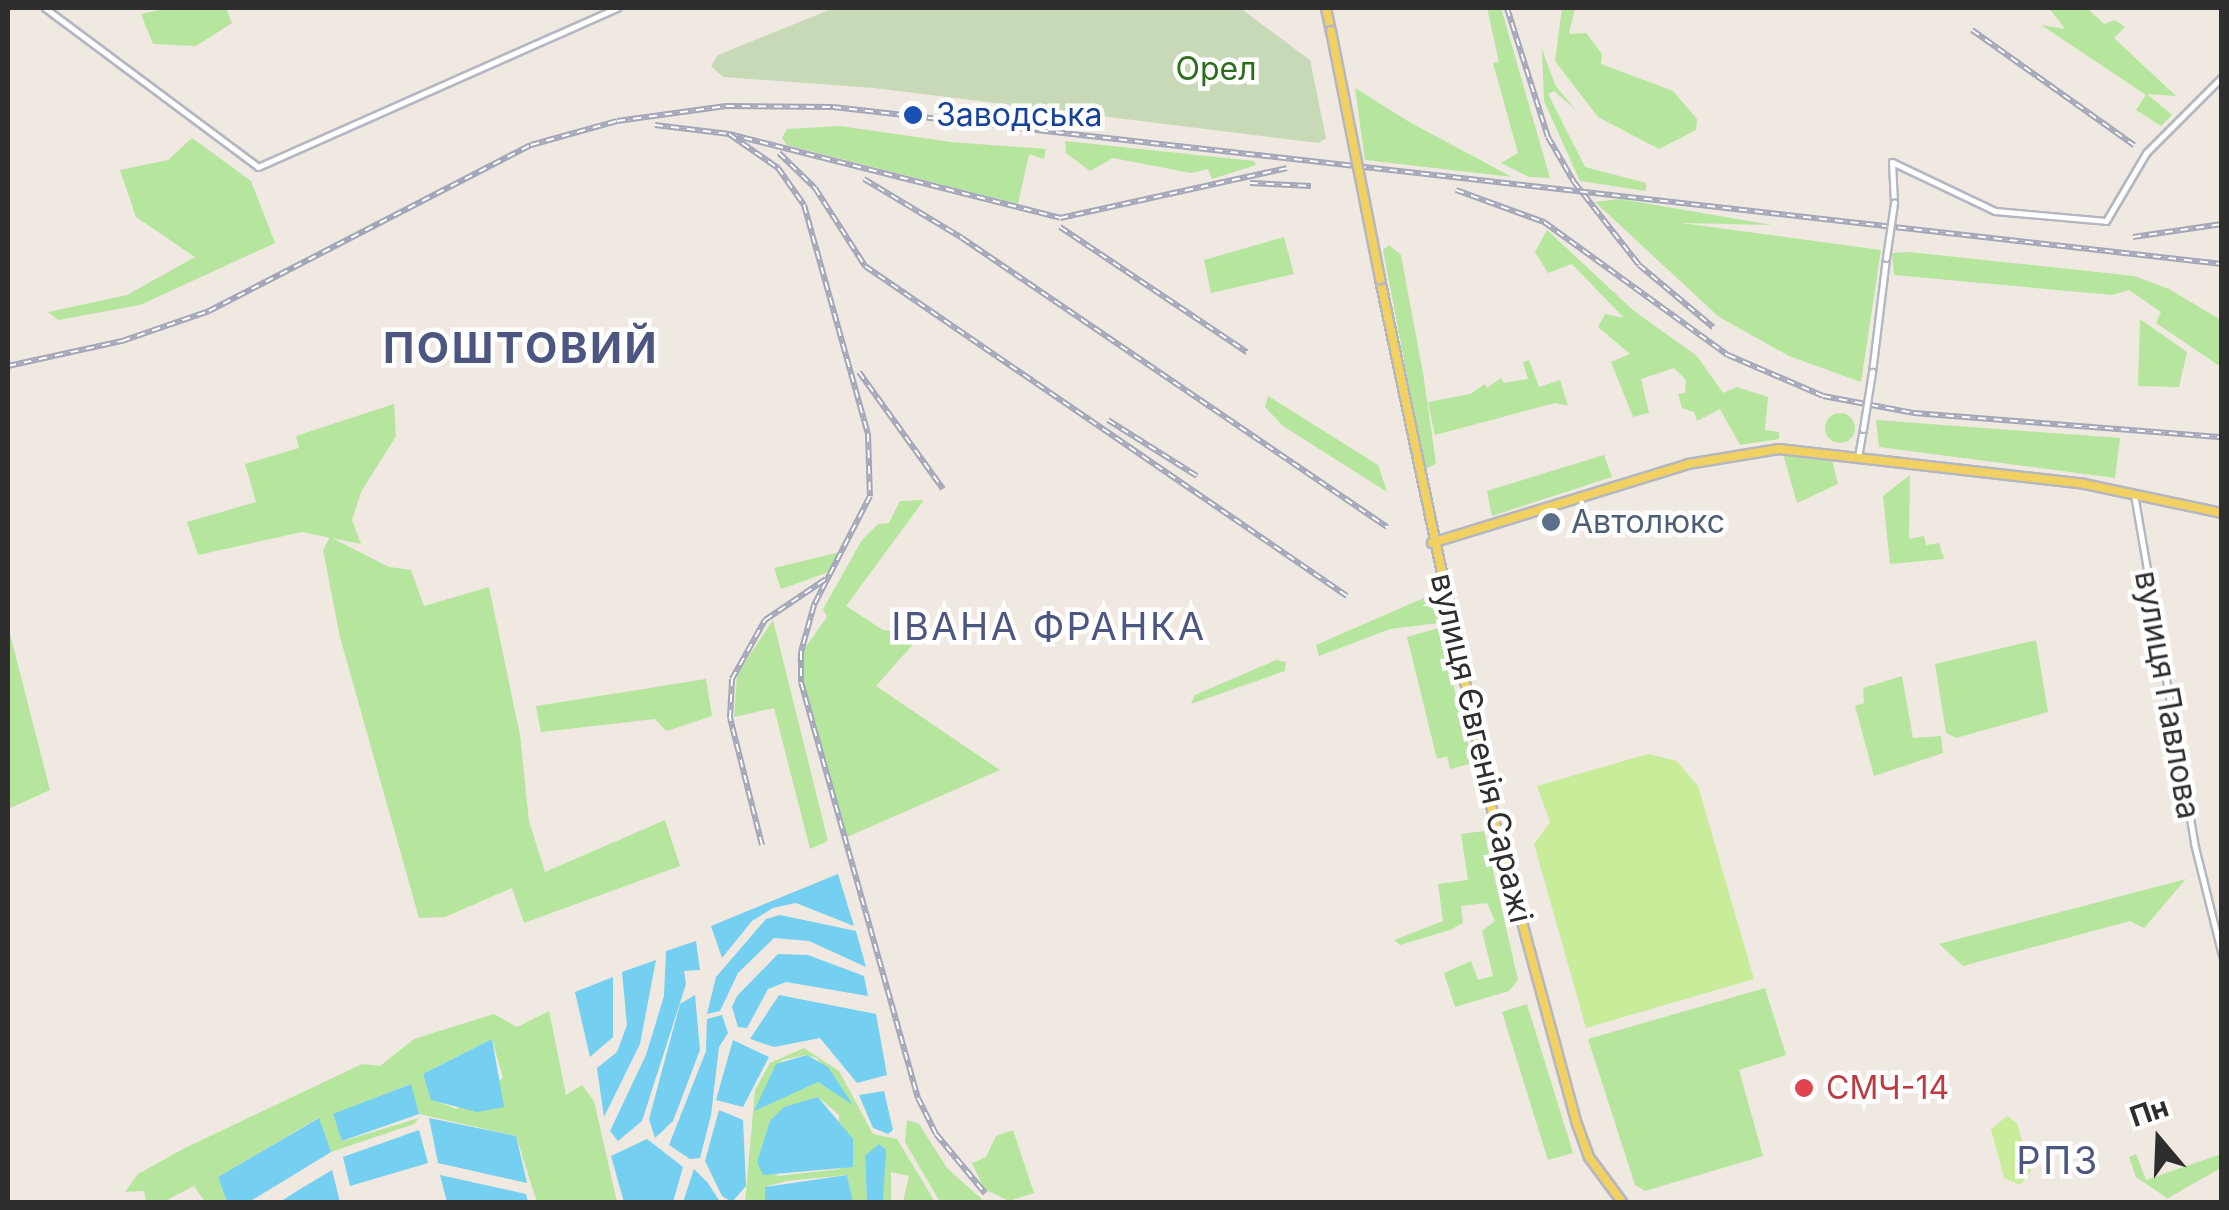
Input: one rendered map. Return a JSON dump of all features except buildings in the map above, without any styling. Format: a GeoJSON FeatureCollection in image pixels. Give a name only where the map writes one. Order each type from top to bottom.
{"type":"FeatureCollection","features":[{"type":"Feature","properties":{"kind":"main road","name":"вулиця Євгенія Саражі"},"geometry":{"type":"LineString","coordinates":[[1326,8],[1432,543],[1484,779],[1577,1124],[1589,1157],[1622,1202]]}},
{"type":"Feature","properties":{"kind":"main road"},"geometry":{"type":"LineString","coordinates":[[1432,543],[1739,453],[1785,449],[2134,491],[2222,513]]}},
{"type":"Feature","properties":{"kind":"street"},"geometry":{"type":"LineString","coordinates":[[45,8],[258,167],[617,8]]}},
{"type":"Feature","properties":{"kind":"street"},"geometry":{"type":"LineString","coordinates":[[1858,457],[1894,203],[1892,162],[1994,212],[2106,221],[2146,153],[2222,77]]}},
{"type":"Feature","properties":{"kind":"street","name":"вулиця Павлова"},"geometry":{"type":"LineString","coordinates":[[2134,491],[2194,843],[2222,955]]}},
{"type":"Feature","properties":{"kind":"green space"},"geometry":{"type":"Polygon","coordinates":[[[169,8],[226,8],[232,23],[196,46],[153,44],[141,14],[169,8]]]}},
{"type":"Feature","properties":{"kind":"green space","name":"Орел"},"geometry":{"type":"Polygon","coordinates":[[[834,8],[1240,8],[1310,60],[1326,138],[1319,143],[874,88],[723,77],[711,66],[718,55],[834,8]]]}},
{"type":"Feature","properties":{"kind":"green space"},"geometry":{"type":"Polygon","coordinates":[[[1487,8],[1501,8],[1550,178],[1529,177],[1501,163],[1518,153],[1493,63],[1499,62],[1487,8]]]}},
{"type":"Feature","properties":{"kind":"green space"},"geometry":{"type":"Polygon","coordinates":[[[1562,8],[1575,8],[1569,34],[1586,33],[1602,54],[1601,64],[1673,91],[1697,119],[1696,130],[1659,149],[1598,117],[1555,61],[1562,8]]]}},
{"type":"Feature","properties":{"kind":"green space"},"geometry":{"type":"Polygon","coordinates":[[[2049,8],[2087,8],[2104,24],[2115,20],[2125,27],[2114,38],[2176,96],[2147,94],[2172,115],[2161,126],[2136,110],[2146,95],[2041,25],[2065,29],[2049,8]]]}},
{"type":"Feature","properties":{"kind":"green space"},"geometry":{"type":"Polygon","coordinates":[[[1542,49],[1555,85],[1575,109],[1554,91],[1548,94],[1585,167],[1646,183],[1646,191],[1580,181],[1544,101],[1542,49]]]}},
{"type":"Feature","properties":{"kind":"green space"},"geometry":{"type":"Polygon","coordinates":[[[1355,88],[1411,123],[1512,177],[1365,160],[1355,88]]]}},
{"type":"Feature","properties":{"kind":"green space"},"geometry":{"type":"Polygon","coordinates":[[[840,126],[951,142],[1046,149],[1044,159],[1029,154],[1018,204],[787,145],[782,138],[787,129],[840,126]]]}},
{"type":"Feature","properties":{"kind":"green space"},"geometry":{"type":"Polygon","coordinates":[[[192,138],[251,181],[275,243],[140,305],[58,320],[48,312],[127,295],[195,257],[136,217],[120,170],[168,160],[192,138]]]}},
{"type":"Feature","properties":{"kind":"green space"},"geometry":{"type":"Polygon","coordinates":[[[1065,141],[1254,161],[1256,165],[1212,179],[1208,169],[1191,173],[1113,158],[1090,171],[1066,153],[1065,141]]]}},
{"type":"Feature","properties":{"kind":"green space"},"geometry":{"type":"Polygon","coordinates":[[[1620,199],[1772,225],[1681,223],[1881,250],[1861,382],[1789,356],[1719,317],[1595,202],[1620,199]]]}},
{"type":"Feature","properties":{"kind":"green space"},"geometry":{"type":"Polygon","coordinates":[[[1547,230],[1634,311],[1697,356],[1723,393],[1737,387],[1768,397],[1765,430],[1779,432],[1779,439],[1740,445],[1720,409],[1697,421],[1694,412],[1682,408],[1678,394],[1685,393],[1686,380],[1674,368],[1641,379],[1649,413],[1633,417],[1611,362],[1630,354],[1598,327],[1605,314],[1624,318],[1572,264],[1548,273],[1535,252],[1547,230]]]}},
{"type":"Feature","properties":{"kind":"green space"},"geometry":{"type":"Polygon","coordinates":[[[1284,237],[1294,274],[1211,293],[1204,260],[1284,237]]]}},
{"type":"Feature","properties":{"kind":"green space"},"geometry":{"type":"Polygon","coordinates":[[[1389,245],[1401,255],[1423,373],[1436,463],[1425,470],[1383,250],[1389,245]]]}},
{"type":"Feature","properties":{"kind":"green space"},"geometry":{"type":"Polygon","coordinates":[[[1892,253],[2134,276],[2169,289],[2221,320],[2221,367],[2156,323],[2161,312],[2129,290],[2112,295],[1894,275],[1892,253]]]}},
{"type":"Feature","properties":{"kind":"green space"},"geometry":{"type":"Polygon","coordinates":[[[2140,319],[2187,352],[2179,387],[2138,386],[2140,319]]]}},
{"type":"Feature","properties":{"kind":"green space"},"geometry":{"type":"Polygon","coordinates":[[[1529,360],[1539,387],[1560,380],[1568,406],[1555,403],[1435,435],[1428,402],[1470,394],[1501,378],[1504,383],[1528,379],[1523,362],[1529,360]]]}},
{"type":"Feature","properties":{"kind":"green space"},"geometry":{"type":"Polygon","coordinates":[[[1268,396],[1378,465],[1387,492],[1283,426],[1265,407],[1268,396]]]}},
{"type":"Feature","properties":{"kind":"green space"},"geometry":{"type":"Polygon","coordinates":[[[394,404],[396,436],[361,492],[352,520],[361,544],[302,532],[198,555],[187,522],[256,502],[245,464],[299,448],[296,436],[394,404]]]}},
{"type":"Feature","properties":{"kind":"green space"},"geometry":{"type":"Polygon","coordinates":[[[1840,413],[1851,417],[1855,428],[1851,439],[1840,443],[1829,439],[1825,428],[1829,417],[1840,413]]]}},
{"type":"Feature","properties":{"kind":"green space"},"geometry":{"type":"Polygon","coordinates":[[[1876,420],[2120,438],[2115,478],[1879,447],[1876,420]]]}},
{"type":"Feature","properties":{"kind":"green space"},"geometry":{"type":"Polygon","coordinates":[[[1782,450],[1831,456],[1838,484],[1797,503],[1782,450]]]}},
{"type":"Feature","properties":{"kind":"green space"},"geometry":{"type":"Polygon","coordinates":[[[1604,455],[1612,477],[1492,516],[1487,491],[1604,455]]]}},
{"type":"Feature","properties":{"kind":"green space"},"geometry":{"type":"Polygon","coordinates":[[[1910,475],[1909,539],[1924,536],[1926,545],[1939,543],[1944,559],[1890,564],[1883,496],[1910,475]]]}},
{"type":"Feature","properties":{"kind":"green space"},"geometry":{"type":"Polygon","coordinates":[[[924,500],[846,606],[883,630],[921,635],[876,686],[1000,770],[847,837],[797,659],[827,617],[823,609],[862,540],[878,524],[889,523],[900,501],[924,500]]]}},
{"type":"Feature","properties":{"kind":"green space"},"geometry":{"type":"Polygon","coordinates":[[[330,537],[389,567],[411,570],[424,606],[489,587],[520,735],[529,821],[545,872],[665,820],[680,866],[524,923],[512,888],[445,917],[419,918],[340,637],[323,550],[330,537]]]}},
{"type":"Feature","properties":{"kind":"green space"},"geometry":{"type":"Polygon","coordinates":[[[844,551],[826,573],[781,589],[774,568],[844,551]]]}},
{"type":"Feature","properties":{"kind":"green space"},"geometry":{"type":"Polygon","coordinates":[[[1426,597],[1437,604],[1439,623],[1390,629],[1319,656],[1316,645],[1426,597]]]}},
{"type":"Feature","properties":{"kind":"green space"},"geometry":{"type":"Polygon","coordinates":[[[773,620],[828,841],[810,849],[774,708],[734,717],[737,674],[773,620]]]}},
{"type":"Feature","properties":{"kind":"green space"},"geometry":{"type":"Polygon","coordinates":[[[8,626],[50,790],[8,809],[8,626]]]}},
{"type":"Feature","properties":{"kind":"green space"},"geometry":{"type":"Polygon","coordinates":[[[1439,628],[1473,763],[1450,769],[1447,756],[1437,759],[1407,637],[1439,628]]]}},
{"type":"Feature","properties":{"kind":"green space"},"geometry":{"type":"Polygon","coordinates":[[[2036,640],[2048,712],[1956,738],[1946,733],[1935,664],[2036,640]]]}},
{"type":"Feature","properties":{"kind":"green space"},"geometry":{"type":"Polygon","coordinates":[[[1276,660],[1286,662],[1285,671],[1191,704],[1195,695],[1276,660]]]}},
{"type":"Feature","properties":{"kind":"green space"},"geometry":{"type":"Polygon","coordinates":[[[1902,676],[1913,738],[1941,736],[1943,753],[1874,776],[1855,706],[1864,703],[1863,688],[1902,676]]]}},
{"type":"Feature","properties":{"kind":"green space"},"geometry":{"type":"Polygon","coordinates":[[[706,679],[712,716],[676,728],[666,731],[655,719],[541,732],[536,706],[706,679]]]}},
{"type":"Feature","properties":{"kind":"green space"},"geometry":{"type":"Polygon","coordinates":[[[1648,754],[1677,761],[1698,786],[1754,979],[1586,1028],[1534,844],[1550,822],[1537,786],[1648,754]]]}},
{"type":"Feature","properties":{"kind":"green space"},"geometry":{"type":"Polygon","coordinates":[[[1484,831],[1518,980],[1509,991],[1455,1007],[1444,973],[1471,961],[1478,980],[1493,976],[1482,931],[1495,921],[1487,903],[1461,906],[1463,923],[1450,930],[1400,945],[1394,940],[1443,921],[1438,884],[1468,880],[1461,834],[1484,831]]]}},
{"type":"Feature","properties":{"kind":"green space"},"geometry":{"type":"Polygon","coordinates":[[[2186,879],[2144,928],[2130,921],[1963,966],[1939,944],[2186,879]]]}},
{"type":"Feature","properties":{"kind":"green space"},"geometry":{"type":"Polygon","coordinates":[[[1765,988],[1786,1055],[1739,1070],[1763,1156],[1645,1191],[1635,1185],[1588,1039],[1765,988]]]}},
{"type":"Feature","properties":{"kind":"green space"},"geometry":{"type":"Polygon","coordinates":[[[1527,1004],[1573,1153],[1548,1160],[1502,1012],[1527,1004]]]}},
{"type":"Feature","properties":{"kind":"green space"},"geometry":{"type":"Polygon","coordinates":[[[549,1011],[566,1095],[582,1085],[594,1101],[617,1202],[537,1202],[516,1136],[419,1114],[410,1084],[333,1115],[343,1141],[419,1118],[414,1124],[331,1152],[318,1118],[218,1177],[227,1202],[205,1202],[194,1186],[163,1202],[146,1201],[144,1191],[125,1192],[138,1174],[183,1149],[362,1064],[380,1066],[414,1039],[494,1014],[517,1027],[549,1011]],[[492,1039],[423,1074],[431,1099],[456,1109],[503,1078],[492,1039]]]}},
{"type":"Feature","properties":{"kind":"green space"},"geometry":{"type":"Polygon","coordinates":[[[804,1048],[839,1071],[873,1134],[897,1139],[935,1202],[903,1202],[909,1176],[891,1172],[891,1202],[883,1202],[880,1164],[865,1156],[867,1202],[853,1202],[847,1175],[786,1181],[765,1187],[765,1202],[745,1202],[755,1090],[770,1063],[804,1048]],[[806,1055],[782,1060],[756,1109],[818,1082],[849,1101],[817,1058],[806,1055]],[[818,1097],[770,1121],[757,1163],[778,1176],[840,1169],[839,1115],[818,1097]]]}},
{"type":"Feature","properties":{"kind":"green space"},"geometry":{"type":"Polygon","coordinates":[[[2007,1116],[2017,1123],[2031,1171],[2020,1185],[2004,1178],[1991,1129],[2007,1116]]]}},
{"type":"Feature","properties":{"kind":"green space"},"geometry":{"type":"Polygon","coordinates":[[[907,1120],[919,1124],[947,1168],[985,1202],[940,1202],[905,1142],[907,1120]]]}},
{"type":"Feature","properties":{"kind":"green space"},"geometry":{"type":"Polygon","coordinates":[[[1013,1130],[1034,1193],[1009,1201],[984,1189],[972,1163],[986,1157],[996,1136],[1013,1130]]]}},
{"type":"Feature","properties":{"kind":"green space"},"geometry":{"type":"Polygon","coordinates":[[[2136,1154],[2146,1180],[2221,1154],[2221,1168],[2161,1202],[2167,1198],[2136,1177],[2129,1157],[2136,1154]]]}},
{"type":"Feature","properties":{"kind":"water"},"geometry":{"type":"Polygon","coordinates":[[[838,874],[854,926],[796,903],[773,908],[752,921],[722,958],[711,926],[838,874]]]}},
{"type":"Feature","properties":{"kind":"water"},"geometry":{"type":"Polygon","coordinates":[[[780,915],[856,931],[866,967],[809,941],[774,938],[738,973],[720,1011],[707,1014],[716,977],[766,919],[780,915]]]}},
{"type":"Feature","properties":{"kind":"water"},"geometry":{"type":"Polygon","coordinates":[[[696,941],[700,970],[684,971],[686,984],[642,1121],[618,1141],[610,1131],[646,1055],[664,996],[666,951],[696,941]]]}},
{"type":"Feature","properties":{"kind":"water"},"geometry":{"type":"Polygon","coordinates":[[[778,954],[808,955],[864,976],[868,996],[786,982],[768,989],[747,1028],[738,1027],[732,1007],[737,996],[778,954]]]}},
{"type":"Feature","properties":{"kind":"water"},"geometry":{"type":"Polygon","coordinates":[[[656,960],[640,1044],[604,1117],[597,1068],[617,1052],[627,1025],[622,972],[656,960]]]}},
{"type":"Feature","properties":{"kind":"water"},"geometry":{"type":"Polygon","coordinates":[[[613,977],[613,1037],[590,1057],[575,992],[613,977]]]}},
{"type":"Feature","properties":{"kind":"water"},"geometry":{"type":"Polygon","coordinates":[[[695,995],[700,1050],[673,1121],[655,1138],[649,1119],[680,1004],[695,995]]]}},
{"type":"Feature","properties":{"kind":"water"},"geometry":{"type":"Polygon","coordinates":[[[779,995],[876,1014],[887,1075],[857,1083],[820,1038],[774,1047],[750,1039],[779,995]]]}},
{"type":"Feature","properties":{"kind":"water"},"geometry":{"type":"Polygon","coordinates":[[[722,1015],[728,1033],[719,1047],[711,1115],[700,1158],[690,1159],[669,1145],[706,1051],[707,1019],[722,1015]]]}},
{"type":"Feature","properties":{"kind":"water"},"geometry":{"type":"Polygon","coordinates":[[[492,1039],[504,1107],[477,1112],[431,1100],[423,1074],[492,1039]]]}},
{"type":"Feature","properties":{"kind":"water"},"geometry":{"type":"Polygon","coordinates":[[[733,1040],[769,1057],[743,1107],[716,1100],[733,1040]]]}},
{"type":"Feature","properties":{"kind":"water"},"geometry":{"type":"Polygon","coordinates":[[[807,1055],[828,1067],[853,1105],[818,1082],[754,1111],[776,1064],[807,1055]]]}},
{"type":"Feature","properties":{"kind":"water"},"geometry":{"type":"Polygon","coordinates":[[[411,1084],[419,1114],[342,1141],[333,1114],[411,1084]]]}},
{"type":"Feature","properties":{"kind":"water"},"geometry":{"type":"Polygon","coordinates":[[[884,1091],[893,1130],[888,1134],[873,1128],[859,1095],[884,1091]]]}},
{"type":"Feature","properties":{"kind":"water"},"geometry":{"type":"Polygon","coordinates":[[[818,1097],[853,1139],[853,1167],[763,1175],[757,1162],[770,1121],[784,1107],[818,1097]]]}},
{"type":"Feature","properties":{"kind":"water"},"geometry":{"type":"Polygon","coordinates":[[[719,1110],[743,1120],[746,1186],[732,1202],[722,1196],[705,1161],[719,1110]]]}},
{"type":"Feature","properties":{"kind":"water"},"geometry":{"type":"Polygon","coordinates":[[[319,1118],[331,1152],[249,1202],[227,1202],[218,1177],[319,1118]]]}},
{"type":"Feature","properties":{"kind":"water"},"geometry":{"type":"Polygon","coordinates":[[[429,1118],[516,1136],[527,1183],[438,1163],[429,1118]]]}},
{"type":"Feature","properties":{"kind":"water"},"geometry":{"type":"Polygon","coordinates":[[[419,1130],[428,1163],[350,1186],[343,1157],[419,1130]]]}},
{"type":"Feature","properties":{"kind":"water"},"geometry":{"type":"Polygon","coordinates":[[[647,1139],[683,1167],[673,1202],[624,1202],[611,1156],[647,1139]]]}},
{"type":"Feature","properties":{"kind":"water"},"geometry":{"type":"Polygon","coordinates":[[[879,1144],[886,1150],[883,1202],[867,1202],[865,1156],[879,1144]]]}},
{"type":"Feature","properties":{"kind":"water"},"geometry":{"type":"Polygon","coordinates":[[[694,1169],[708,1183],[720,1202],[683,1202],[694,1169]]]}},
{"type":"Feature","properties":{"kind":"water"},"geometry":{"type":"Polygon","coordinates":[[[332,1170],[340,1202],[280,1202],[297,1191],[332,1170]]]}},
{"type":"Feature","properties":{"kind":"water"},"geometry":{"type":"Polygon","coordinates":[[[440,1175],[526,1194],[528,1202],[447,1202],[440,1175]]]}},
{"type":"Feature","properties":{"kind":"water"},"geometry":{"type":"Polygon","coordinates":[[[847,1175],[853,1202],[765,1202],[765,1187],[847,1175]]]}},
{"type":"Feature","properties":{"kind":"railway"},"geometry":{"type":"LineString","coordinates":[[1507,8],[1548,137],[1574,182],[1639,265],[1713,327]]}},
{"type":"Feature","properties":{"kind":"railway"},"geometry":{"type":"LineString","coordinates":[[1972,30],[2134,145]]}},
{"type":"Feature","properties":{"kind":"railway"},"geometry":{"type":"LineString","coordinates":[[8,366],[122,341],[209,311],[531,145],[617,121],[726,106],[833,107],[2222,264]]}},
{"type":"Feature","properties":{"kind":"railway"},"geometry":{"type":"LineString","coordinates":[[655,125],[729,134],[1060,218],[1287,168]]}},
{"type":"Feature","properties":{"kind":"railway"},"geometry":{"type":"LineString","coordinates":[[729,134],[778,168],[804,205],[868,434],[870,496],[814,605],[801,652],[801,682],[918,1098],[936,1134],[985,1193]]}},
{"type":"Feature","properties":{"kind":"railway"},"geometry":{"type":"LineString","coordinates":[[779,153],[815,188],[865,266],[1347,596]]}},
{"type":"Feature","properties":{"kind":"railway"},"geometry":{"type":"LineString","coordinates":[[864,179],[962,238],[1387,527]]}},
{"type":"Feature","properties":{"kind":"railway"},"geometry":{"type":"LineString","coordinates":[[1250,183],[1311,186]]}},
{"type":"Feature","properties":{"kind":"railway"},"geometry":{"type":"LineString","coordinates":[[1456,190],[1544,222],[1728,355],[1823,396],[1914,413],[2222,437]]}},
{"type":"Feature","properties":{"kind":"railway"},"geometry":{"type":"LineString","coordinates":[[2133,237],[2222,224]]}},
{"type":"Feature","properties":{"kind":"railway"},"geometry":{"type":"LineString","coordinates":[[1060,227],[1247,352]]}},
{"type":"Feature","properties":{"kind":"railway"},"geometry":{"type":"LineString","coordinates":[[859,372],[943,489]]}},
{"type":"Feature","properties":{"kind":"railway"},"geometry":{"type":"LineString","coordinates":[[1108,420],[1197,476]]}},
{"type":"Feature","properties":{"kind":"railway"},"geometry":{"type":"LineString","coordinates":[[762,845],[730,718],[732,679],[765,620],[826,579]]}},
{"type":"Feature","properties":{"kind":"place","name":"Заводська"},"geometry":{"type":"Point","coordinates":[913,115]}},
{"type":"Feature","properties":{"kind":"place","name":"Автолюкс"},"geometry":{"type":"Point","coordinates":[1551,522]}},
{"type":"Feature","properties":{"kind":"place","name":"СМЧ-14"},"geometry":{"type":"Point","coordinates":[1804,1088]}},
{"type":"Feature","properties":{"kind":"district","name":"ПОШТОВИЙ"},"geometry":{"type":"Point","coordinates":[521,348]}},
{"type":"Feature","properties":{"kind":"district","name":"ІВАНА ФРАНКА"},"geometry":{"type":"Point","coordinates":[1049,627]}},
{"type":"Feature","properties":{"kind":"district","name":"РПЗ"},"geometry":{"type":"Point","coordinates":[2058,1161]}}]}
